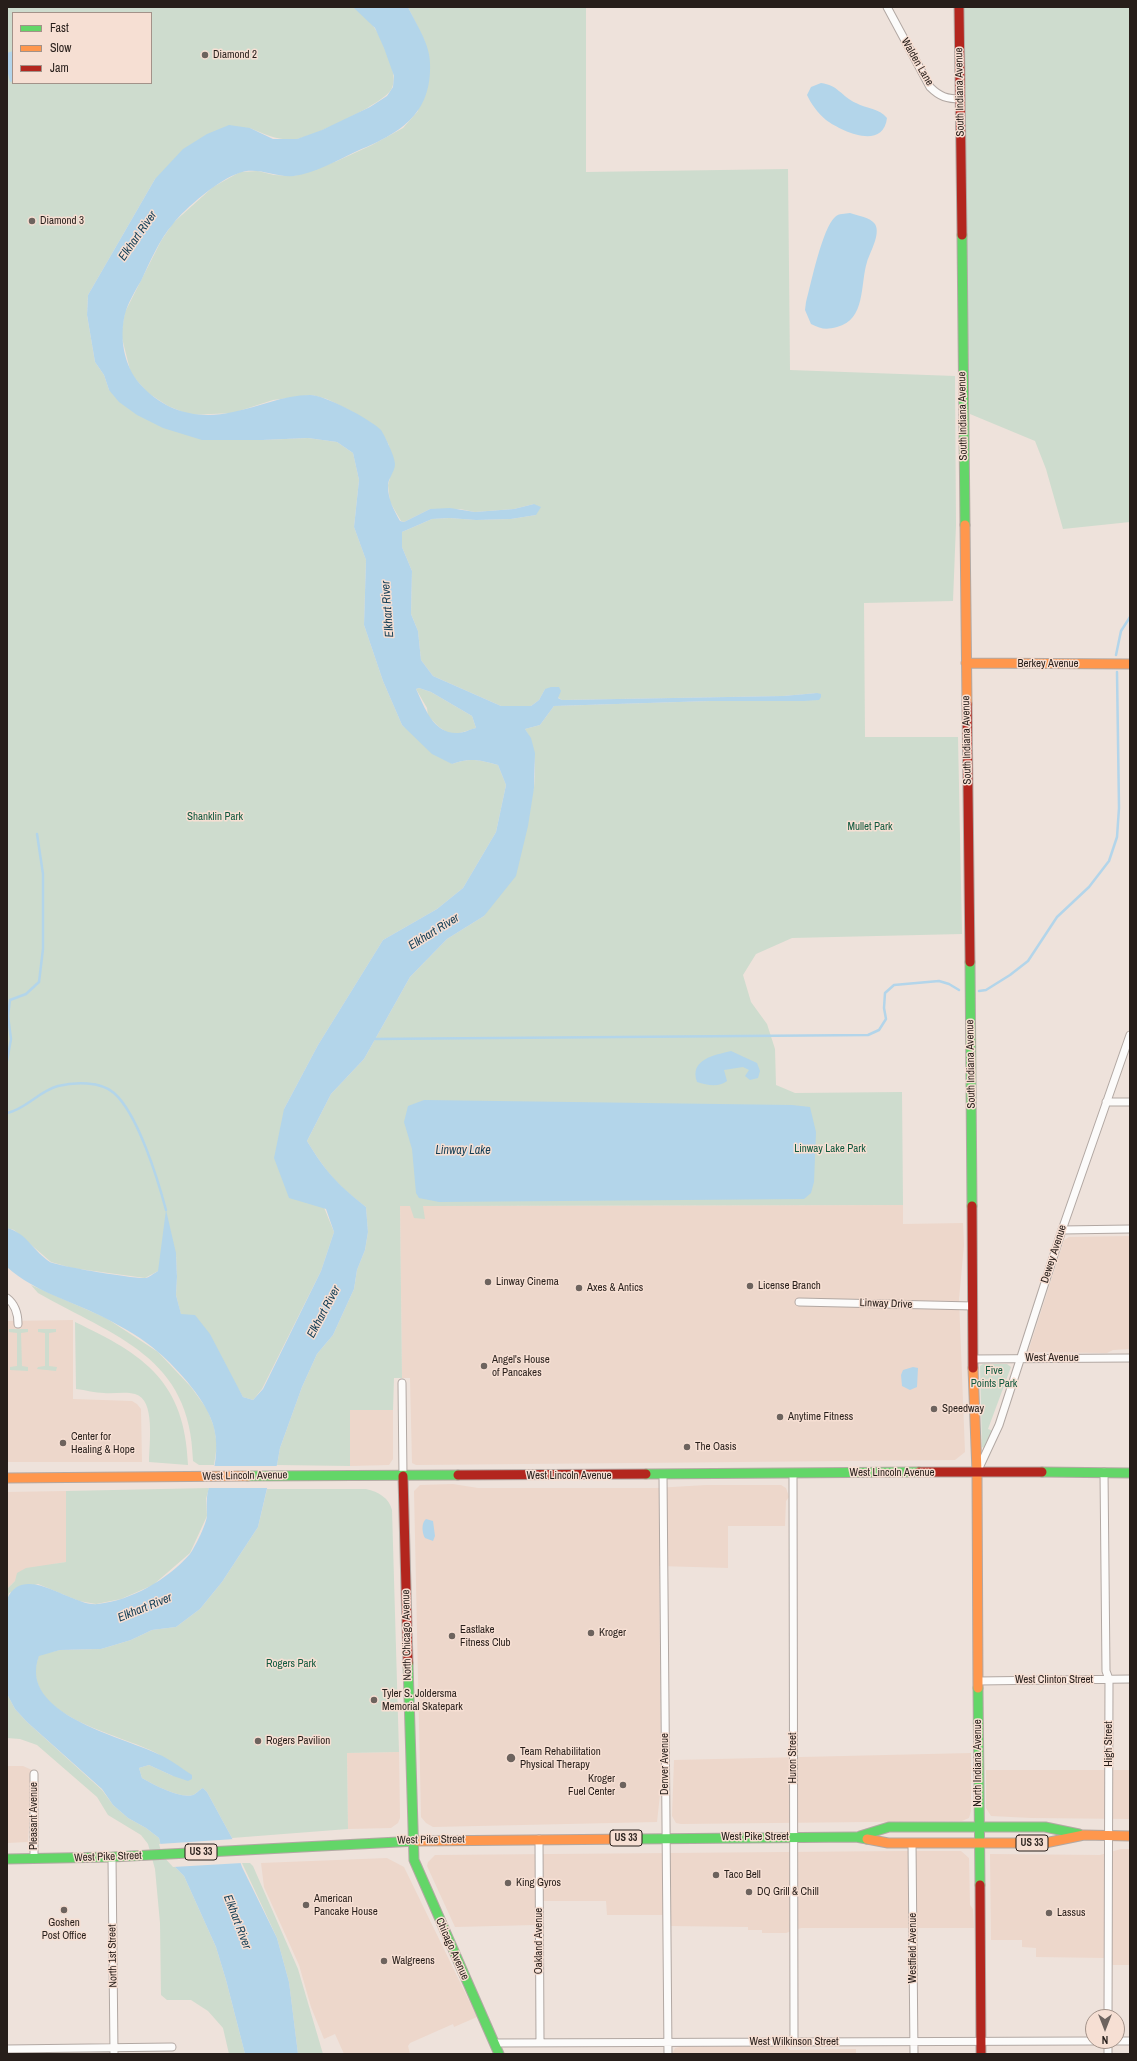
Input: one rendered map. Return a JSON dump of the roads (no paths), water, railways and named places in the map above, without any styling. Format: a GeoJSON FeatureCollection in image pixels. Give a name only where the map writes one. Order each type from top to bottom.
{"type":"FeatureCollection","features":[{"type":"Feature","properties":{"kind":"main road","name":"South Indiana Avenue"},"geometry":{"type":"LineString","coordinates":[[959,7],[973,1359],[976,1472]]}},
{"type":"Feature","properties":{"kind":"main road","name":"Berkey Avenue"},"geometry":{"type":"LineString","coordinates":[[966,663],[1130,664]]}},
{"type":"Feature","properties":{"kind":"main road","name":"West Lincoln Avenue"},"geometry":{"type":"LineString","coordinates":[[7,1478],[976,1472],[1130,1473]]}},
{"type":"Feature","properties":{"kind":"main road","name":"North Indiana Avenue"},"geometry":{"type":"LineString","coordinates":[[976,1472],[981,2054]]}},
{"type":"Feature","properties":{"kind":"main road","name":"North Chicago Avenue"},"geometry":{"type":"LineString","coordinates":[[403,1476],[412,1841]]}},
{"type":"Feature","properties":{"kind":"main road","name":"West Pike Street"},"geometry":{"type":"LineString","coordinates":[[856,1837],[889,1827],[1045,1827],[1084,1835],[1130,1836]]}},
{"type":"Feature","properties":{"kind":"main road","name":"West Pike Street"},"geometry":{"type":"LineString","coordinates":[[7,1859],[151,1856],[251,1849],[412,1841],[856,1837],[888,1842],[1045,1843],[1084,1835]]}},
{"type":"Feature","properties":{"kind":"main road","name":"Chicago Avenue"},"geometry":{"type":"LineString","coordinates":[[412,1841],[415,1866],[499,2054]]}},
{"type":"Feature","properties":{"kind":"street","name":"Walden Lane"},"geometry":{"type":"LineString","coordinates":[[887,7],[930,87],[938,95],[948,99],[961,99]]}},
{"type":"Feature","properties":{"kind":"street","name":"Dewey Avenue"},"geometry":{"type":"LineString","coordinates":[[976,1472],[999,1425],[1019,1358],[1130,1034]]}},
{"type":"Feature","properties":{"kind":"street"},"geometry":{"type":"LineString","coordinates":[[1106,1102],[1130,1102]]}},
{"type":"Feature","properties":{"kind":"street"},"geometry":{"type":"LineString","coordinates":[[1062,1230],[1130,1229]]}},
{"type":"Feature","properties":{"kind":"street"},"geometry":{"type":"LineString","coordinates":[[7,1298],[14,1306],[18,1314],[18,1324]]}},
{"type":"Feature","properties":{"kind":"street","name":"Linway Drive"},"geometry":{"type":"LineString","coordinates":[[799,1302],[973,1306]]}},
{"type":"Feature","properties":{"kind":"street","name":"West Avenue"},"geometry":{"type":"LineString","coordinates":[[973,1359],[1130,1358]]}},
{"type":"Feature","properties":{"kind":"street"},"geometry":{"type":"LineString","coordinates":[[402,1384],[403,1476]]}},
{"type":"Feature","properties":{"kind":"street","name":"High Street"},"geometry":{"type":"LineString","coordinates":[[1104,1472],[1106,1671],[1109,1679],[1108,2009]]}},
{"type":"Feature","properties":{"kind":"street","name":"Huron Street"},"geometry":{"type":"LineString","coordinates":[[792,1473],[794,2042]]}},
{"type":"Feature","properties":{"kind":"street","name":"Denver Avenue"},"geometry":{"type":"LineString","coordinates":[[663,1475],[668,2054]]}},
{"type":"Feature","properties":{"kind":"street","name":"West Clinton Street"},"geometry":{"type":"LineString","coordinates":[[978,1681],[1130,1679]]}},
{"type":"Feature","properties":{"kind":"street","name":"Pleasant Avenue"},"geometry":{"type":"LineString","coordinates":[[34,1774],[34,1859]]}},
{"type":"Feature","properties":{"kind":"street","name":"Oakland Avenue"},"geometry":{"type":"LineString","coordinates":[[539,1839],[540,2043]]}},
{"type":"Feature","properties":{"kind":"street","name":"Westfield Avenue"},"geometry":{"type":"LineString","coordinates":[[912,1842],[914,2054]]}},
{"type":"Feature","properties":{"kind":"street","name":"North 1st Street"},"geometry":{"type":"LineString","coordinates":[[112,1857],[114,2051]]}},
{"type":"Feature","properties":{"kind":"street","name":"West Wilkinson Street"},"geometry":{"type":"LineString","coordinates":[[494,2043],[1085,2041]]}},
{"type":"Feature","properties":{"kind":"street"},"geometry":{"type":"LineString","coordinates":[[7,2049],[114,2051],[172,2047]]}},
{"type":"Feature","properties":{"kind":"water","name":"Elkhart River"},"geometry":{"type":"Polygon","coordinates":[[[353,7],[408,7],[425,41],[430,63],[429,81],[425,97],[418,110],[409,121],[385,138],[325,166],[294,176],[260,171],[246,171],[239,173],[222,181],[186,210],[168,230],[159,244],[125,314],[123,323],[124,351],[130,369],[135,377],[150,394],[160,401],[183,412],[195,414],[220,414],[243,410],[290,397],[310,395],[326,399],[358,414],[381,430],[392,452],[395,464],[388,483],[388,491],[392,505],[400,521],[404,522],[430,509],[450,508],[475,512],[514,509],[534,504],[541,507],[536,515],[511,519],[432,519],[402,532],[402,547],[412,571],[411,614],[418,631],[421,660],[433,676],[501,706],[531,706],[539,700],[545,689],[551,687],[559,687],[561,691],[558,698],[562,700],[783,696],[817,693],[821,694],[821,697],[819,700],[804,701],[710,701],[554,706],[540,725],[525,729],[531,738],[535,753],[534,788],[528,826],[516,876],[484,916],[447,939],[410,977],[364,1059],[331,1094],[307,1141],[333,1177],[366,1207],[368,1232],[365,1250],[357,1270],[354,1289],[333,1335],[317,1354],[302,1387],[280,1448],[277,1465],[269,1480],[258,1527],[222,1582],[200,1609],[176,1627],[152,1630],[131,1640],[101,1649],[60,1650],[39,1656],[36,1676],[43,1693],[57,1708],[76,1720],[162,1756],[192,1775],[192,1779],[188,1781],[149,1765],[139,1768],[142,1778],[174,1793],[188,1796],[193,1795],[203,1788],[207,1792],[232,1838],[242,1867],[277,1938],[289,1982],[298,2054],[245,2054],[216,1947],[184,1876],[163,1855],[159,1838],[146,1828],[128,1818],[113,1805],[102,1789],[27,1722],[15,1709],[7,1694],[7,1599],[15,1588],[25,1584],[36,1585],[49,1588],[87,1603],[98,1604],[111,1602],[136,1593],[160,1580],[171,1572],[190,1554],[198,1541],[205,1523],[207,1515],[207,1494],[216,1460],[214,1428],[211,1418],[199,1397],[174,1367],[147,1343],[107,1319],[30,1284],[7,1267],[7,1228],[20,1234],[50,1262],[97,1272],[147,1278],[158,1271],[166,1210],[176,1253],[176,1295],[181,1314],[195,1315],[210,1334],[243,1397],[253,1400],[263,1389],[321,1271],[334,1232],[326,1209],[289,1198],[274,1158],[284,1109],[318,1045],[383,940],[437,909],[463,888],[496,832],[506,785],[498,765],[475,760],[464,760],[452,764],[432,754],[402,725],[383,681],[364,625],[366,560],[354,527],[359,480],[353,453],[337,442],[308,438],[202,440],[163,428],[137,415],[119,402],[109,390],[104,375],[95,362],[87,315],[88,295],[155,179],[183,149],[207,134],[229,125],[250,128],[273,139],[297,139],[322,130],[370,107],[387,96],[393,87],[394,76],[375,28],[353,7]],[[419,688],[416,689],[427,712],[436,725],[449,732],[458,733],[476,728],[472,716],[431,692],[419,688]]]}},
{"type":"Feature","properties":{"kind":"water"},"geometry":{"type":"Polygon","coordinates":[[[12,51],[12,81],[10,82],[7,69],[7,53],[12,51]]]}},
{"type":"Feature","properties":{"kind":"water"},"geometry":{"type":"Polygon","coordinates":[[[821,83],[836,88],[860,105],[880,112],[887,118],[884,128],[878,134],[861,136],[841,129],[826,120],[815,108],[807,95],[811,87],[821,83]]]}},
{"type":"Feature","properties":{"kind":"water"},"geometry":{"type":"Polygon","coordinates":[[[850,213],[864,217],[873,222],[877,228],[876,238],[867,262],[860,300],[853,317],[846,323],[837,327],[827,329],[821,328],[811,324],[805,310],[814,270],[821,244],[830,223],[840,214],[850,213]]]}},
{"type":"Feature","properties":{"kind":"water"},"geometry":{"type":"Polygon","coordinates":[[[731,1051],[757,1063],[760,1071],[758,1078],[750,1080],[745,1076],[749,1070],[743,1067],[724,1070],[727,1081],[720,1085],[709,1085],[697,1082],[696,1074],[700,1063],[705,1059],[731,1051]]]}},
{"type":"Feature","properties":{"kind":"water","name":"Linway Lake"},"geometry":{"type":"Polygon","coordinates":[[[424,1100],[792,1105],[810,1107],[816,1132],[814,1182],[811,1193],[804,1199],[439,1202],[419,1198],[416,1193],[412,1149],[404,1122],[408,1106],[424,1100]]]}},
{"type":"Feature","properties":{"kind":"water"},"geometry":{"type":"Polygon","coordinates":[[[913,1367],[918,1368],[917,1387],[910,1390],[902,1386],[901,1375],[903,1370],[913,1367]]]}},
{"type":"Feature","properties":{"kind":"water"},"geometry":{"type":"Polygon","coordinates":[[[426,1519],[433,1521],[435,1536],[433,1541],[425,1538],[423,1533],[422,1528],[426,1519]]]}},
{"type":"Feature","properties":{"kind":"waterway"},"geometry":{"type":"LineString","coordinates":[[1116,655],[1121,631],[1130,617]]}},
{"type":"Feature","properties":{"kind":"waterway"},"geometry":{"type":"LineString","coordinates":[[979,991],[986,990],[1010,975],[1028,961],[1057,917],[1089,887],[1109,861],[1117,837],[1119,808],[1117,672]]}},
{"type":"Feature","properties":{"kind":"waterway"},"geometry":{"type":"LineString","coordinates":[[7,1061],[11,1039],[8,1016],[10,1000],[26,994],[39,982],[43,949],[43,874],[37,834]]}},
{"type":"Feature","properties":{"kind":"waterway"},"geometry":{"type":"LineString","coordinates":[[372,1039],[868,1035],[879,1030],[886,1019],[884,1008],[885,993],[894,985],[939,981],[949,984],[959,990]]}},
{"type":"Feature","properties":{"kind":"waterway"},"geometry":{"type":"LineString","coordinates":[[7,1113],[20,1108],[51,1088],[58,1086],[79,1083],[95,1084],[109,1089],[123,1103],[139,1131],[158,1182],[166,1210]]}},
{"type":"Feature","properties":{"kind":"place","name":"Diamond 2"},"geometry":{"type":"Point","coordinates":[205,55]}},
{"type":"Feature","properties":{"kind":"place","name":"Diamond 3"},"geometry":{"type":"Point","coordinates":[32,221]}},
{"type":"Feature","properties":{"kind":"place","name":"Linway Cinema"},"geometry":{"type":"Point","coordinates":[488,1282]}},
{"type":"Feature","properties":{"kind":"place","name":"License Branch"},"geometry":{"type":"Point","coordinates":[750,1286]}},
{"type":"Feature","properties":{"kind":"place","name":"Axes & Antics"},"geometry":{"type":"Point","coordinates":[579,1288]}},
{"type":"Feature","properties":{"kind":"place","name":"Angel's House of Pancakes"},"geometry":{"type":"Point","coordinates":[484,1366]}},
{"type":"Feature","properties":{"kind":"place","name":"Speedway"},"geometry":{"type":"Point","coordinates":[934,1409]}},
{"type":"Feature","properties":{"kind":"place","name":"Anytime Fitness"},"geometry":{"type":"Point","coordinates":[780,1417]}},
{"type":"Feature","properties":{"kind":"place","name":"Center for Healing & Hope"},"geometry":{"type":"Point","coordinates":[63,1443]}},
{"type":"Feature","properties":{"kind":"place","name":"The Oasis"},"geometry":{"type":"Point","coordinates":[687,1447]}},
{"type":"Feature","properties":{"kind":"place","name":"Kroger"},"geometry":{"type":"Point","coordinates":[591,1633]}},
{"type":"Feature","properties":{"kind":"place","name":"Eastlake Fitness Club"},"geometry":{"type":"Point","coordinates":[452,1636]}},
{"type":"Feature","properties":{"kind":"place","name":"Tyler S. Joldersma Memorial Skatepark"},"geometry":{"type":"Point","coordinates":[374,1700]}},
{"type":"Feature","properties":{"kind":"place","name":"Rogers Pavilion"},"geometry":{"type":"Point","coordinates":[258,1741]}},
{"type":"Feature","properties":{"kind":"place","name":"Team Rehabilitation Physical Therapy"},"geometry":{"type":"Point","coordinates":[511,1758]}},
{"type":"Feature","properties":{"kind":"place","name":"Kroger Fuel Center"},"geometry":{"type":"Point","coordinates":[623,1785]}},
{"type":"Feature","properties":{"kind":"place","name":"Taco Bell"},"geometry":{"type":"Point","coordinates":[716,1875]}},
{"type":"Feature","properties":{"kind":"place","name":"King Gyros"},"geometry":{"type":"Point","coordinates":[508,1883]}},
{"type":"Feature","properties":{"kind":"place","name":"DQ Grill & Chill"},"geometry":{"type":"Point","coordinates":[749,1892]}},
{"type":"Feature","properties":{"kind":"place","name":"American Pancake House"},"geometry":{"type":"Point","coordinates":[306,1905]}},
{"type":"Feature","properties":{"kind":"place","name":"Goshen Post Office"},"geometry":{"type":"Point","coordinates":[64,1910]}},
{"type":"Feature","properties":{"kind":"place","name":"Lassus"},"geometry":{"type":"Point","coordinates":[1049,1913]}},
{"type":"Feature","properties":{"kind":"place","name":"Walgreens"},"geometry":{"type":"Point","coordinates":[384,1961]}},
{"type":"Feature","properties":{"kind":"park label","name":"Shanklin Park"},"geometry":{"type":"Point","coordinates":[215,817]}},
{"type":"Feature","properties":{"kind":"park label","name":"Mullet Park"},"geometry":{"type":"Point","coordinates":[870,827]}},
{"type":"Feature","properties":{"kind":"park label","name":"Linway Lake Park"},"geometry":{"type":"Point","coordinates":[830,1149]}},
{"type":"Feature","properties":{"kind":"park label","name":"Five Points Park"},"geometry":{"type":"Point","coordinates":[994,1377]}},
{"type":"Feature","properties":{"kind":"park label","name":"Rogers Park"},"geometry":{"type":"Point","coordinates":[291,1664]}}]}
